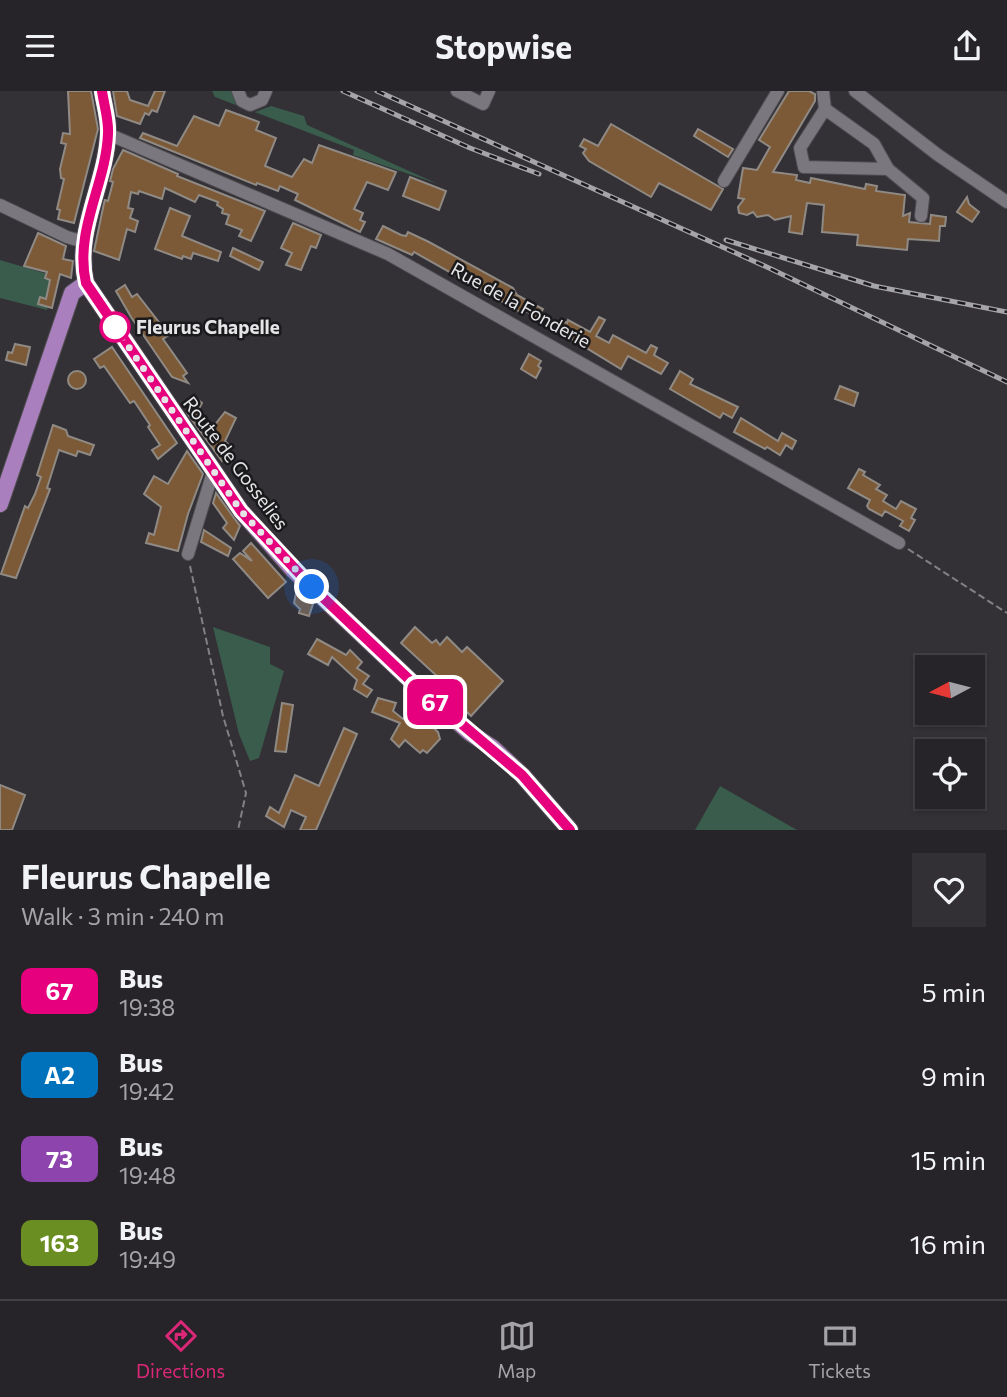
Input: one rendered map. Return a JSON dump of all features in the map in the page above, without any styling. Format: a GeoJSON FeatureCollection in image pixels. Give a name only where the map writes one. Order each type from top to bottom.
{"type":"FeatureCollection","features":[{"type":"Feature","properties":{"kind":"main road"},"geometry":{"type":"LineString","coordinates":[[0,504],[69,300],[72,293],[86,283],[81,263],[84,241],[108,134],[102,91]]}},
{"type":"Feature","properties":{"kind":"main road","name":"Route de Gosselies"},"geometry":{"type":"LineString","coordinates":[[86,283],[241,511],[293,570],[470,733],[493,748],[570,830]]}},
{"type":"Feature","properties":{"kind":"street"},"geometry":{"type":"LineString","coordinates":[[238,91],[242,101],[250,105],[262,100],[265,91]]}},
{"type":"Feature","properties":{"kind":"street"},"geometry":{"type":"LineString","coordinates":[[457,91],[483,104],[489,91]]}},
{"type":"Feature","properties":{"kind":"street"},"geometry":{"type":"LineString","coordinates":[[724,181],[778,91]]}},
{"type":"Feature","properties":{"kind":"street"},"geometry":{"type":"LineString","coordinates":[[823,91],[825,109],[800,148],[804,167],[888,169]]}},
{"type":"Feature","properties":{"kind":"street"},"geometry":{"type":"LineString","coordinates":[[855,91],[937,155],[1007,202]]}},
{"type":"Feature","properties":{"kind":"street"},"geometry":{"type":"LineString","coordinates":[[825,109],[874,144],[888,169],[923,198],[921,216]]}},
{"type":"Feature","properties":{"kind":"street","name":"Rue de la Fonderie"},"geometry":{"type":"LineString","coordinates":[[108,134],[388,254],[899,543]]}},
{"type":"Feature","properties":{"kind":"street"},"geometry":{"type":"LineString","coordinates":[[0,205],[67,237],[84,241]]}},
{"type":"Feature","properties":{"kind":"street"},"geometry":{"type":"LineString","coordinates":[[188,554],[213,472]]}},
{"type":"Feature","properties":{"kind":"path"},"geometry":{"type":"LineString","coordinates":[[899,543],[1007,613]]}},
{"type":"Feature","properties":{"kind":"path"},"geometry":{"type":"LineString","coordinates":[[188,554],[223,716],[246,793],[238,830]]}},
{"type":"Feature","properties":{"kind":"green space"},"geometry":{"type":"Polygon","coordinates":[[[212,91],[233,91],[244,108],[255,112],[271,106],[304,116],[307,125],[438,184],[353,155],[354,150],[215,97],[212,91]]]}},
{"type":"Feature","properties":{"kind":"green space"},"geometry":{"type":"Polygon","coordinates":[[[0,260],[54,276],[47,310],[0,298],[0,260]]]}},
{"type":"Feature","properties":{"kind":"green space"},"geometry":{"type":"Polygon","coordinates":[[[213,627],[270,647],[270,664],[284,671],[259,758],[250,761],[239,734],[213,627]]]}},
{"type":"Feature","properties":{"kind":"green space"},"geometry":{"type":"Polygon","coordinates":[[[720,786],[797,830],[695,830],[720,786]]]}},
{"type":"Feature","properties":{"kind":"building"},"geometry":{"type":"Polygon","coordinates":[[[68,91],[91,91],[98,129],[74,223],[58,219],[60,210],[57,209],[64,179],[61,178],[60,169],[66,144],[61,143],[63,133],[70,134],[68,91]]]}},
{"type":"Feature","properties":{"kind":"building"},"geometry":{"type":"Polygon","coordinates":[[[113,91],[127,91],[130,100],[148,106],[155,91],[165,91],[157,112],[152,110],[149,115],[145,113],[140,124],[117,116],[113,91]]]}},
{"type":"Feature","properties":{"kind":"building"},"geometry":{"type":"Polygon","coordinates":[[[789,91],[809,91],[815,94],[815,101],[773,172],[797,175],[796,180],[810,183],[811,178],[865,189],[866,184],[877,186],[876,191],[905,195],[903,216],[910,213],[909,222],[930,224],[931,215],[946,217],[945,226],[940,226],[939,241],[908,239],[907,250],[857,245],[858,235],[822,232],[824,205],[807,203],[802,234],[789,232],[791,216],[775,220],[768,215],[757,217],[753,212],[747,215],[739,213],[738,207],[744,199],[738,198],[743,168],[757,170],[770,147],[759,140],[789,91]]]}},
{"type":"Feature","properties":{"kind":"building"},"geometry":{"type":"Polygon","coordinates":[[[226,110],[259,122],[256,130],[276,138],[265,166],[292,177],[304,159],[312,163],[319,145],[396,172],[388,190],[367,182],[354,209],[363,213],[360,220],[365,222],[360,232],[295,200],[298,194],[280,186],[278,191],[257,183],[256,185],[140,138],[143,133],[177,146],[194,116],[219,126],[226,110]]]}},
{"type":"Feature","properties":{"kind":"building"},"geometry":{"type":"Polygon","coordinates":[[[611,124],[723,189],[711,210],[659,183],[651,197],[589,161],[583,153],[586,149],[580,146],[584,139],[598,146],[611,124]]]}},
{"type":"Feature","properties":{"kind":"building"},"geometry":{"type":"Polygon","coordinates":[[[698,129],[733,149],[728,157],[694,136],[698,129]]]}},
{"type":"Feature","properties":{"kind":"building"},"geometry":{"type":"Polygon","coordinates":[[[123,150],[178,174],[177,176],[265,211],[251,241],[239,236],[242,230],[226,224],[229,215],[222,213],[223,209],[217,205],[218,202],[199,195],[195,202],[165,188],[162,199],[139,191],[138,194],[131,192],[128,208],[133,209],[130,218],[138,221],[135,232],[127,229],[119,260],[94,251],[104,203],[105,200],[108,201],[113,182],[110,181],[113,169],[123,150]]]}},
{"type":"Feature","properties":{"kind":"building"},"geometry":{"type":"Polygon","coordinates":[[[410,177],[446,191],[439,210],[403,196],[410,177]]]}},
{"type":"Feature","properties":{"kind":"building"},"geometry":{"type":"Polygon","coordinates":[[[967,197],[969,204],[979,212],[972,222],[957,212],[967,197]]]}},
{"type":"Feature","properties":{"kind":"building"},"geometry":{"type":"Polygon","coordinates":[[[170,208],[190,216],[182,236],[221,252],[218,261],[193,253],[191,259],[183,256],[182,259],[155,249],[170,208]]]}},
{"type":"Feature","properties":{"kind":"building"},"geometry":{"type":"Polygon","coordinates":[[[293,223],[321,235],[316,248],[311,246],[301,270],[286,265],[292,253],[281,248],[293,223]]]}},
{"type":"Feature","properties":{"kind":"building"},"geometry":{"type":"Polygon","coordinates":[[[383,226],[401,235],[406,236],[408,232],[429,242],[513,288],[517,295],[543,309],[537,318],[524,310],[522,313],[414,252],[412,255],[376,239],[383,226]]]}},
{"type":"Feature","properties":{"kind":"building"},"geometry":{"type":"Polygon","coordinates":[[[38,233],[66,246],[63,259],[73,261],[71,278],[60,274],[52,308],[38,304],[40,297],[46,299],[50,280],[45,278],[47,272],[24,266],[38,233]]]}},
{"type":"Feature","properties":{"kind":"building"},"geometry":{"type":"Polygon","coordinates":[[[233,248],[263,262],[259,270],[230,256],[233,248]]]}},
{"type":"Feature","properties":{"kind":"building"},"geometry":{"type":"Polygon","coordinates":[[[125,285],[132,297],[137,294],[169,335],[163,339],[187,373],[183,376],[188,383],[172,377],[131,317],[116,291],[125,285]]]}},
{"type":"Feature","properties":{"kind":"building"},"geometry":{"type":"Polygon","coordinates":[[[599,317],[605,320],[596,336],[609,343],[613,335],[646,353],[651,345],[657,348],[654,355],[668,363],[661,374],[628,356],[621,369],[557,330],[562,320],[567,323],[568,320],[590,332],[599,317]]]}},
{"type":"Feature","properties":{"kind":"building"},"geometry":{"type":"Polygon","coordinates":[[[15,344],[30,347],[26,365],[6,360],[8,352],[12,353],[15,344]]]}},
{"type":"Feature","properties":{"kind":"building"},"geometry":{"type":"Polygon","coordinates":[[[112,347],[177,443],[158,459],[152,450],[160,445],[148,427],[150,425],[134,401],[130,403],[104,366],[100,368],[94,359],[112,347]]]}},
{"type":"Feature","properties":{"kind":"building"},"geometry":{"type":"Polygon","coordinates":[[[529,354],[541,361],[536,378],[521,369],[529,354]]]}},
{"type":"Feature","properties":{"kind":"building"},"geometry":{"type":"Polygon","coordinates":[[[73,371],[81,371],[86,380],[84,387],[73,389],[68,384],[68,376],[73,371]]]}},
{"type":"Feature","properties":{"kind":"building"},"geometry":{"type":"Polygon","coordinates":[[[680,371],[693,379],[690,384],[738,407],[732,418],[723,413],[720,418],[670,389],[680,371]]]}},
{"type":"Feature","properties":{"kind":"building"},"geometry":{"type":"Polygon","coordinates":[[[840,386],[858,393],[854,406],[835,399],[840,386]]]}},
{"type":"Feature","properties":{"kind":"building"},"geometry":{"type":"Polygon","coordinates":[[[196,398],[202,403],[197,412],[213,427],[225,412],[236,418],[225,441],[228,444],[224,449],[229,455],[222,461],[187,413],[196,398]]]}},
{"type":"Feature","properties":{"kind":"building"},"geometry":{"type":"Polygon","coordinates":[[[741,418],[778,441],[782,433],[796,441],[792,449],[786,445],[780,455],[734,432],[741,418]]]}},
{"type":"Feature","properties":{"kind":"building"},"geometry":{"type":"Polygon","coordinates":[[[53,425],[66,430],[68,436],[94,445],[90,455],[78,451],[76,456],[59,450],[47,488],[50,489],[16,578],[1,574],[25,506],[28,508],[41,477],[37,475],[53,425]]]}},
{"type":"Feature","properties":{"kind":"building"},"geometry":{"type":"Polygon","coordinates":[[[187,451],[203,474],[178,551],[146,543],[149,533],[154,535],[161,507],[144,494],[154,476],[168,484],[187,451]]]}},
{"type":"Feature","properties":{"kind":"building"},"geometry":{"type":"Polygon","coordinates":[[[859,469],[865,472],[863,475],[880,485],[876,489],[887,495],[883,501],[896,509],[901,501],[916,509],[911,518],[915,520],[909,531],[900,526],[903,521],[885,511],[882,516],[869,509],[867,506],[870,500],[848,488],[859,469]]]}},
{"type":"Feature","properties":{"kind":"building"},"geometry":{"type":"Polygon","coordinates":[[[216,493],[240,526],[234,540],[223,528],[227,523],[213,503],[216,493]]]}},
{"type":"Feature","properties":{"kind":"building"},"geometry":{"type":"Polygon","coordinates":[[[204,530],[231,548],[228,556],[201,542],[204,530]]]}},
{"type":"Feature","properties":{"kind":"building"},"geometry":{"type":"Polygon","coordinates":[[[251,543],[286,582],[268,598],[233,559],[240,553],[252,561],[243,551],[251,543]]]}},
{"type":"Feature","properties":{"kind":"building"},"geometry":{"type":"Polygon","coordinates":[[[297,588],[313,604],[309,616],[299,613],[300,609],[294,603],[297,588]]]}},
{"type":"Feature","properties":{"kind":"building"},"geometry":{"type":"Polygon","coordinates":[[[415,627],[432,643],[436,640],[440,645],[447,637],[462,652],[467,647],[503,681],[471,716],[435,681],[438,677],[401,643],[415,627]]]}},
{"type":"Feature","properties":{"kind":"building"},"geometry":{"type":"Polygon","coordinates":[[[317,639],[346,655],[350,650],[362,662],[357,668],[369,676],[363,684],[372,690],[367,697],[354,689],[357,680],[332,657],[328,665],[308,654],[317,639]]]}},
{"type":"Feature","properties":{"kind":"building"},"geometry":{"type":"Polygon","coordinates":[[[378,698],[396,703],[393,711],[403,719],[413,709],[438,732],[440,739],[427,753],[423,750],[420,753],[405,740],[399,747],[391,739],[400,723],[372,712],[378,698]]]}},
{"type":"Feature","properties":{"kind":"building"},"geometry":{"type":"Polygon","coordinates":[[[282,703],[293,705],[286,752],[275,751],[282,703]]]}},
{"type":"Feature","properties":{"kind":"building"},"geometry":{"type":"Polygon","coordinates":[[[344,728],[357,734],[316,830],[300,830],[306,817],[291,810],[284,827],[266,816],[270,807],[279,813],[295,775],[319,786],[344,728]]]}},
{"type":"Feature","properties":{"kind":"building"},"geometry":{"type":"Polygon","coordinates":[[[0,785],[25,795],[12,830],[0,830],[0,785]]]}},
{"type":"Feature","properties":{"kind":"railway"},"geometry":{"type":"LineString","coordinates":[[343,91],[470,148],[539,174]]}},
{"type":"Feature","properties":{"kind":"railway"},"geometry":{"type":"LineString","coordinates":[[377,91],[769,268],[1007,382]]}},
{"type":"Feature","properties":{"kind":"railway"},"geometry":{"type":"LineString","coordinates":[[726,240],[874,286],[1007,312]]}},
{"type":"Feature","properties":{"kind":"bus line","name":"67"},"geometry":{"type":"LineString","coordinates":[[102,91],[108,134],[84,241],[81,263],[86,283],[241,511],[293,570],[412,682],[522,775],[570,830]]}},
{"type":"Feature","properties":{"kind":"place","name":"Fleurus Chapelle"},"geometry":{"type":"Point","coordinates":[115,327]}},
{"type":"Feature","properties":{"kind":"route"},"geometry":{"type":"LineString","coordinates":[[115,327],[241,511],[293,570],[312,587]]}}]}
